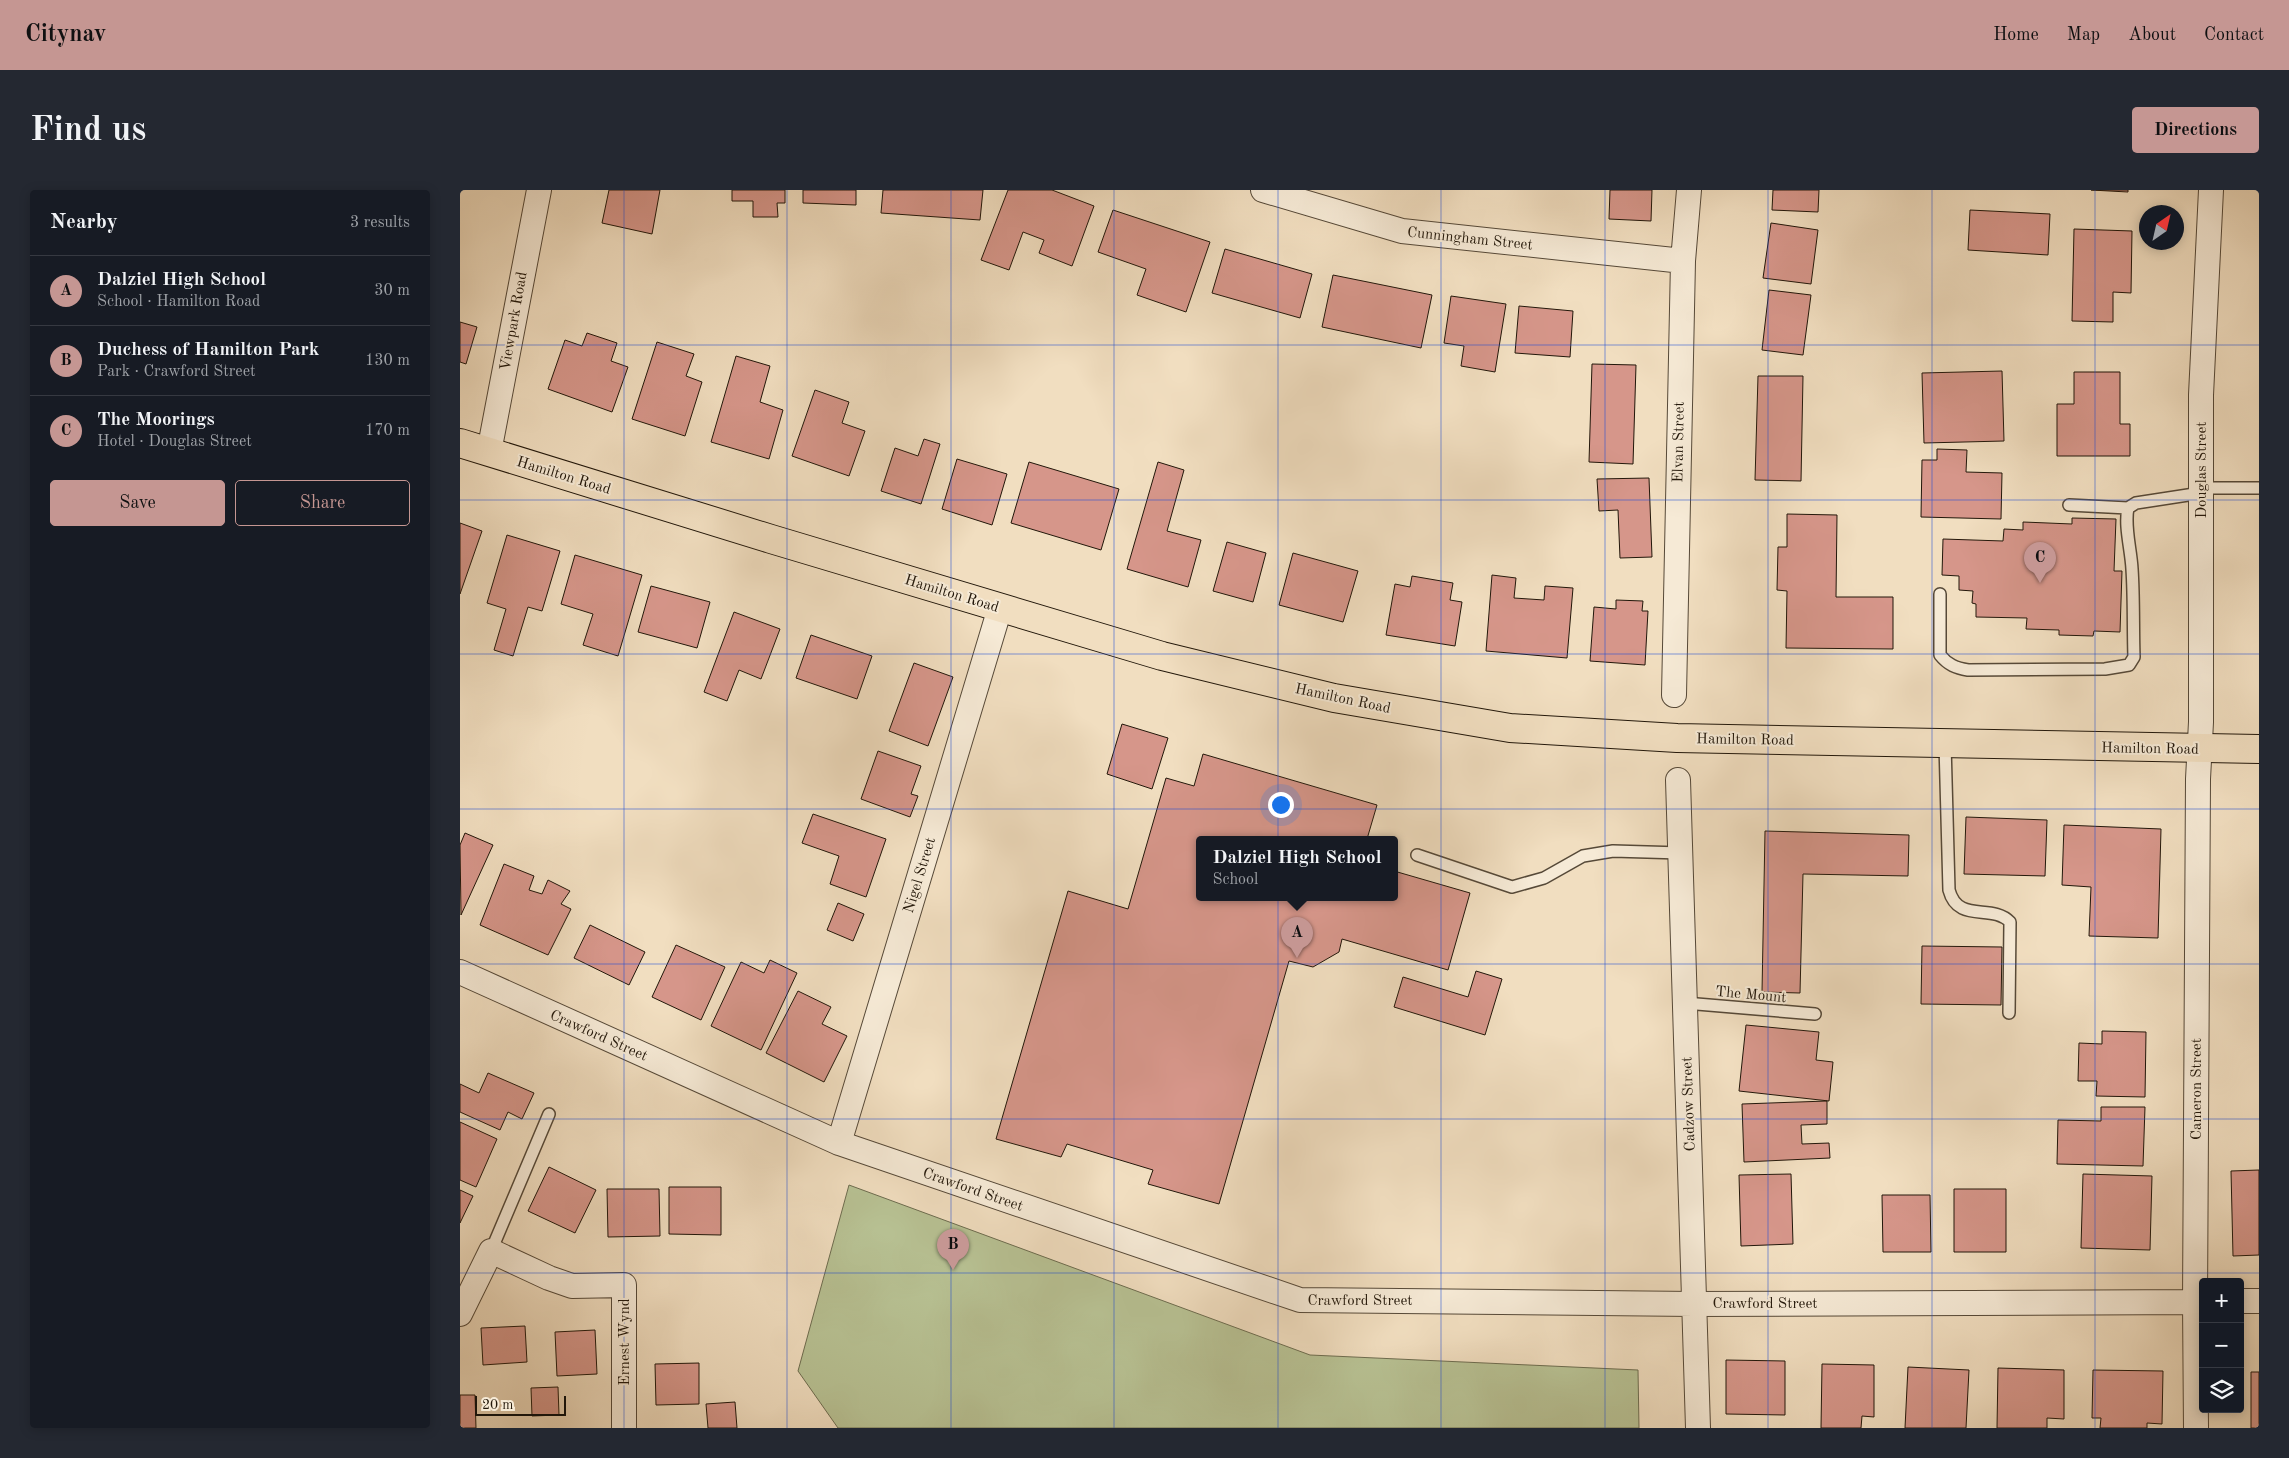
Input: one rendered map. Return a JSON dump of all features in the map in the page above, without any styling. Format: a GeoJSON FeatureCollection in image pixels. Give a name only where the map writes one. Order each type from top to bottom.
{"type":"FeatureCollection","features":[{"type":"Feature","properties":{"kind":"main road","name":"Hamilton Road"},"geometry":{"type":"LineString","coordinates":[[460,442],[1162,656],[1334,698],[1510,728],[1677,738],[2259,749]]}},
{"type":"Feature","properties":{"kind":"street","name":"Viewpark Road"},"geometry":{"type":"LineString","coordinates":[[489,452],[539,190]]}},
{"type":"Feature","properties":{"kind":"street","name":"Cunningham Street"},"geometry":{"type":"LineString","coordinates":[[1263,190],[1402,231],[1682,261]]}},
{"type":"Feature","properties":{"kind":"street","name":"Elvan Street"},"geometry":{"type":"LineString","coordinates":[[1674,695],[1682,261],[1688,190]]}},
{"type":"Feature","properties":{"kind":"street","name":"Douglas Street"},"geometry":{"type":"LineString","coordinates":[[2200,749],[2201,395],[2211,190]]}},
{"type":"Feature","properties":{"kind":"street","name":"Nigel Street"},"geometry":{"type":"LineString","coordinates":[[838,1143],[1000,608]]}},
{"type":"Feature","properties":{"kind":"street","name":"Cameron Street"},"geometry":{"type":"LineString","coordinates":[[2199,1278],[2200,749]]}},
{"type":"Feature","properties":{"kind":"street","name":"Cadzow Street"},"geometry":{"type":"LineString","coordinates":[[1678,780],[1698,1428]]}},
{"type":"Feature","properties":{"kind":"street","name":"Crawford Street"},"geometry":{"type":"LineString","coordinates":[[460,972],[838,1143],[1300,1300],[1694,1304],[2199,1302]]}},
{"type":"Feature","properties":{"kind":"street"},"geometry":{"type":"LineString","coordinates":[[460,1314],[491,1252]]}},
{"type":"Feature","properties":{"kind":"street","name":"Ernest Wynd"},"geometry":{"type":"LineString","coordinates":[[491,1252],[572,1286],[624,1285],[624,1428]]}},
{"type":"Feature","properties":{"kind":"street"},"geometry":{"type":"LineString","coordinates":[[2244,1301],[2259,1301]]}},
{"type":"Feature","properties":{"kind":"street","name":"Cameron Street"},"geometry":{"type":"LineString","coordinates":[[2196,1428],[2199,1302]]}},
{"type":"Feature","properties":{"kind":"lane"},"geometry":{"type":"LineString","coordinates":[[2069,505],[2128,508],[2136,503],[2201,490],[2259,488]]}},
{"type":"Feature","properties":{"kind":"lane"},"geometry":{"type":"LineString","coordinates":[[1940,594],[1940,656],[1945,662],[1955,667],[1968,670],[2105,670],[2129,665],[2134,657],[2134,628],[2131,551],[2125,519],[2128,508]]}},
{"type":"Feature","properties":{"kind":"lane"},"geometry":{"type":"LineString","coordinates":[[1945,744],[1949,890],[1951,900],[1966,910],[2005,916],[2010,922],[2010,1012]]}},
{"type":"Feature","properties":{"kind":"lane"},"geometry":{"type":"LineString","coordinates":[[1417,855],[1512,887],[1544,878],[1583,856],[1613,851],[1681,853]]}},
{"type":"Feature","properties":{"kind":"lane","name":"The Mount"},"geometry":{"type":"LineString","coordinates":[[1685,1003],[1815,1014]]}},
{"type":"Feature","properties":{"kind":"lane"},"geometry":{"type":"LineString","coordinates":[[491,1252],[550,1114]]}},
{"type":"Feature","properties":{"kind":"green space"},"geometry":{"type":"Polygon","coordinates":[[[849,1185],[1310,1355],[1638,1370],[1639,1428],[838,1428],[798,1371],[849,1185]]]}},
{"type":"Feature","properties":{"kind":"building"},"geometry":{"type":"Polygon","coordinates":[[[609,190],[660,190],[652,234],[602,223],[609,190]]]}},
{"type":"Feature","properties":{"kind":"building"},"geometry":{"type":"Polygon","coordinates":[[[732,190],[785,190],[785,203],[777,203],[778,217],[753,217],[753,201],[732,201],[732,190]]]}},
{"type":"Feature","properties":{"kind":"building"},"geometry":{"type":"Polygon","coordinates":[[[803,190],[856,190],[856,205],[803,203],[803,190]]]}},
{"type":"Feature","properties":{"kind":"building"},"geometry":{"type":"Polygon","coordinates":[[[883,190],[983,190],[980,220],[881,213],[883,190]]]}},
{"type":"Feature","properties":{"kind":"building"},"geometry":{"type":"Polygon","coordinates":[[[1008,190],[1052,190],[1094,206],[1072,266],[1039,253],[1044,240],[1023,232],[1009,270],[981,260],[1008,190]]]}},
{"type":"Feature","properties":{"kind":"building"},"geometry":{"type":"Polygon","coordinates":[[[1610,190],[1652,190],[1651,221],[1609,219],[1610,190]]]}},
{"type":"Feature","properties":{"kind":"building"},"geometry":{"type":"Polygon","coordinates":[[[1773,190],[1819,190],[1818,212],[1772,210],[1773,190]]]}},
{"type":"Feature","properties":{"kind":"building"},"geometry":{"type":"Polygon","coordinates":[[[2091,190],[2128,190],[2128,192],[2091,190]]]}},
{"type":"Feature","properties":{"kind":"building"},"geometry":{"type":"Polygon","coordinates":[[[1113,210],[1210,242],[1186,312],[1137,295],[1146,269],[1098,252],[1113,210]]]}},
{"type":"Feature","properties":{"kind":"building"},"geometry":{"type":"Polygon","coordinates":[[[1970,210],[2050,214],[2048,255],[1968,250],[1970,210]]]}},
{"type":"Feature","properties":{"kind":"building"},"geometry":{"type":"Polygon","coordinates":[[[1771,223],[1818,230],[1811,284],[1763,278],[1771,223]]]}},
{"type":"Feature","properties":{"kind":"building"},"geometry":{"type":"Polygon","coordinates":[[[2074,229],[2132,231],[2131,293],[2113,292],[2113,322],[2072,321],[2074,229]]]}},
{"type":"Feature","properties":{"kind":"building"},"geometry":{"type":"Polygon","coordinates":[[[1225,249],[1312,274],[1300,318],[1212,293],[1225,249]]]}},
{"type":"Feature","properties":{"kind":"building"},"geometry":{"type":"Polygon","coordinates":[[[1333,275],[1432,295],[1421,348],[1322,327],[1333,275]]]}},
{"type":"Feature","properties":{"kind":"building"},"geometry":{"type":"Polygon","coordinates":[[[1769,290],[1811,295],[1803,355],[1762,350],[1769,290]]]}},
{"type":"Feature","properties":{"kind":"building"},"geometry":{"type":"Polygon","coordinates":[[[1451,296],[1506,304],[1495,372],[1461,366],[1464,346],[1444,343],[1451,296]]]}},
{"type":"Feature","properties":{"kind":"building"},"geometry":{"type":"Polygon","coordinates":[[[1519,306],[1573,311],[1570,357],[1515,353],[1519,306]]]}},
{"type":"Feature","properties":{"kind":"building"},"geometry":{"type":"Polygon","coordinates":[[[460,322],[477,327],[466,364],[460,362],[460,322]]]}},
{"type":"Feature","properties":{"kind":"building"},"geometry":{"type":"Polygon","coordinates":[[[587,333],[617,343],[611,361],[628,367],[612,412],[548,389],[565,340],[582,346],[587,333]]]}},
{"type":"Feature","properties":{"kind":"building"},"geometry":{"type":"Polygon","coordinates":[[[657,342],[694,354],[686,376],[702,382],[685,436],[632,419],[657,342]]]}},
{"type":"Feature","properties":{"kind":"building"},"geometry":{"type":"Polygon","coordinates":[[[736,356],[770,366],[760,402],[783,410],[769,459],[711,442],[736,356]]]}},
{"type":"Feature","properties":{"kind":"building"},"geometry":{"type":"Polygon","coordinates":[[[1592,364],[1636,365],[1633,464],[1589,462],[1592,364]]]}},
{"type":"Feature","properties":{"kind":"building"},"geometry":{"type":"Polygon","coordinates":[[[2002,371],[2004,441],[1924,443],[1922,373],[2002,371]]]}},
{"type":"Feature","properties":{"kind":"building"},"geometry":{"type":"Polygon","coordinates":[[[2074,372],[2120,372],[2120,424],[2130,424],[2130,456],[2057,456],[2057,404],[2074,404],[2074,372]]]}},
{"type":"Feature","properties":{"kind":"building"},"geometry":{"type":"Polygon","coordinates":[[[1758,376],[1803,376],[1801,481],[1755,480],[1758,376]]]}},
{"type":"Feature","properties":{"kind":"building"},"geometry":{"type":"Polygon","coordinates":[[[815,390],[849,402],[842,423],[865,431],[849,476],[792,456],[815,390]]]}},
{"type":"Feature","properties":{"kind":"building"},"geometry":{"type":"Polygon","coordinates":[[[924,439],[940,444],[921,504],[881,491],[895,448],[918,456],[924,439]]]}},
{"type":"Feature","properties":{"kind":"building"},"geometry":{"type":"Polygon","coordinates":[[[1937,449],[1967,450],[1966,472],[2002,473],[2001,519],[1921,517],[1922,460],[1937,460],[1937,449]]]}},
{"type":"Feature","properties":{"kind":"building"},"geometry":{"type":"Polygon","coordinates":[[[957,459],[1007,474],[992,525],[942,509],[957,459]]]}},
{"type":"Feature","properties":{"kind":"building"},"geometry":{"type":"Polygon","coordinates":[[[1029,462],[1119,489],[1101,550],[1011,523],[1029,462]]]}},
{"type":"Feature","properties":{"kind":"building"},"geometry":{"type":"Polygon","coordinates":[[[1158,462],[1184,470],[1167,531],[1201,540],[1188,587],[1127,569],[1158,462]]]}},
{"type":"Feature","properties":{"kind":"building"},"geometry":{"type":"Polygon","coordinates":[[[1649,478],[1652,557],[1620,558],[1618,510],[1599,511],[1597,479],[1649,478]]]}},
{"type":"Feature","properties":{"kind":"building"},"geometry":{"type":"Polygon","coordinates":[[[1787,514],[1837,515],[1836,597],[1893,597],[1893,649],[1786,648],[1787,591],[1777,590],[1778,547],[1787,547],[1787,514]]]}},
{"type":"Feature","properties":{"kind":"building"},"geometry":{"type":"Polygon","coordinates":[[[2072,518],[2116,519],[2114,571],[2122,571],[2120,632],[2094,631],[2093,636],[2059,635],[2059,630],[2026,629],[2027,618],[1976,617],[1976,604],[1972,603],[1973,591],[1959,590],[1959,576],[1942,575],[1943,539],[2003,541],[2004,529],[2023,530],[2023,522],[2072,524],[2072,518]]]}},
{"type":"Feature","properties":{"kind":"building"},"geometry":{"type":"Polygon","coordinates":[[[460,523],[482,531],[460,594],[460,523]]]}},
{"type":"Feature","properties":{"kind":"building"},"geometry":{"type":"Polygon","coordinates":[[[507,535],[560,551],[542,611],[528,607],[513,656],[494,650],[506,609],[487,603],[507,535]]]}},
{"type":"Feature","properties":{"kind":"building"},"geometry":{"type":"Polygon","coordinates":[[[1227,542],[1266,553],[1253,602],[1213,591],[1227,542]]]}},
{"type":"Feature","properties":{"kind":"building"},"geometry":{"type":"Polygon","coordinates":[[[1293,553],[1358,571],[1343,622],[1279,605],[1293,553]]]}},
{"type":"Feature","properties":{"kind":"building"},"geometry":{"type":"Polygon","coordinates":[[[575,555],[642,575],[618,656],[583,645],[593,614],[561,604],[575,555]]]}},
{"type":"Feature","properties":{"kind":"building"},"geometry":{"type":"Polygon","coordinates":[[[1492,575],[1516,578],[1514,598],[1544,600],[1545,586],[1573,588],[1567,658],[1486,651],[1492,575]]]}},
{"type":"Feature","properties":{"kind":"building"},"geometry":{"type":"Polygon","coordinates":[[[1412,576],[1453,583],[1450,600],[1462,602],[1455,646],[1386,635],[1395,584],[1410,587],[1412,576]]]}},
{"type":"Feature","properties":{"kind":"building"},"geometry":{"type":"Polygon","coordinates":[[[651,586],[710,602],[697,648],[638,632],[651,586]]]}},
{"type":"Feature","properties":{"kind":"building"},"geometry":{"type":"Polygon","coordinates":[[[1616,600],[1643,601],[1642,611],[1648,611],[1645,665],[1590,661],[1594,607],[1616,609],[1616,600]]]}},
{"type":"Feature","properties":{"kind":"building"},"geometry":{"type":"Polygon","coordinates":[[[734,612],[780,629],[761,679],[739,670],[727,701],[704,692],[734,612]]]}},
{"type":"Feature","properties":{"kind":"building"},"geometry":{"type":"Polygon","coordinates":[[[811,635],[872,656],[857,699],[796,678],[811,635]]]}},
{"type":"Feature","properties":{"kind":"building"},"geometry":{"type":"Polygon","coordinates":[[[914,663],[953,677],[928,746],[889,731],[914,663]]]}},
{"type":"Feature","properties":{"kind":"building"},"geometry":{"type":"Polygon","coordinates":[[[1122,724],[1168,738],[1152,789],[1107,774],[1122,724]]]}},
{"type":"Feature","properties":{"kind":"building"},"geometry":{"type":"Polygon","coordinates":[[[878,751],[921,766],[911,794],[918,796],[910,817],[861,799],[878,751]]]}},
{"type":"Feature","properties":{"kind":"building"},"geometry":{"type":"Polygon","coordinates":[[[1203,754],[1377,805],[1368,836],[1196,836],[1196,901],[1398,901],[1398,872],[1470,893],[1448,970],[1342,939],[1339,952],[1313,967],[1289,961],[1219,1204],[1148,1184],[1153,1170],[1067,1144],[1061,1157],[996,1139],[1068,891],[1128,909],[1166,778],[1194,786],[1203,754]]]}},
{"type":"Feature","properties":{"kind":"building"},"geometry":{"type":"Polygon","coordinates":[[[813,814],[886,839],[866,897],[830,884],[839,856],[802,843],[813,814]]]}},
{"type":"Feature","properties":{"kind":"building"},"geometry":{"type":"Polygon","coordinates":[[[1966,817],[2047,820],[2045,876],[1964,874],[1966,817]]]}},
{"type":"Feature","properties":{"kind":"building"},"geometry":{"type":"Polygon","coordinates":[[[2064,825],[2161,829],[2158,938],[2089,936],[2091,887],[2062,885],[2064,825]]]}},
{"type":"Feature","properties":{"kind":"building"},"geometry":{"type":"Polygon","coordinates":[[[1765,831],[1909,835],[1908,876],[1803,874],[1800,993],[1762,992],[1765,831]]]}},
{"type":"Feature","properties":{"kind":"building"},"geometry":{"type":"Polygon","coordinates":[[[465,833],[493,845],[461,915],[460,845],[465,833]]]}},
{"type":"Feature","properties":{"kind":"building"},"geometry":{"type":"Polygon","coordinates":[[[504,864],[534,876],[529,890],[542,894],[548,880],[570,891],[561,904],[571,909],[548,955],[480,925],[504,864]]]}},
{"type":"Feature","properties":{"kind":"building"},"geometry":{"type":"Polygon","coordinates":[[[838,903],[864,914],[853,941],[827,930],[838,903]]]}},
{"type":"Feature","properties":{"kind":"building"},"geometry":{"type":"Polygon","coordinates":[[[590,925],[645,952],[629,985],[574,958],[590,925]]]}},
{"type":"Feature","properties":{"kind":"building"},"geometry":{"type":"Polygon","coordinates":[[[676,945],[725,967],[701,1020],[652,997],[676,945]]]}},
{"type":"Feature","properties":{"kind":"building"},"geometry":{"type":"Polygon","coordinates":[[[1922,946],[2002,947],[2001,1005],[1921,1004],[1922,946]]]}},
{"type":"Feature","properties":{"kind":"building"},"geometry":{"type":"Polygon","coordinates":[[[770,960],[797,973],[761,1050],[711,1026],[741,962],[764,973],[770,960]]]}},
{"type":"Feature","properties":{"kind":"building"},"geometry":{"type":"Polygon","coordinates":[[[1476,971],[1502,979],[1485,1035],[1394,1007],[1403,977],[1468,997],[1476,971]]]}},
{"type":"Feature","properties":{"kind":"building"},"geometry":{"type":"Polygon","coordinates":[[[798,991],[831,1007],[822,1024],[847,1036],[824,1082],[766,1053],[798,991]]]}},
{"type":"Feature","properties":{"kind":"building"},"geometry":{"type":"Polygon","coordinates":[[[1746,1025],[1819,1032],[1816,1060],[1833,1062],[1829,1101],[1739,1091],[1746,1025]]]}},
{"type":"Feature","properties":{"kind":"building"},"geometry":{"type":"Polygon","coordinates":[[[2102,1031],[2146,1032],[2145,1097],[2096,1096],[2097,1081],[2078,1081],[2079,1043],[2102,1044],[2102,1031]]]}},
{"type":"Feature","properties":{"kind":"building"},"geometry":{"type":"Polygon","coordinates":[[[488,1073],[534,1093],[522,1119],[508,1112],[500,1130],[460,1112],[460,1084],[479,1093],[488,1073]]]}},
{"type":"Feature","properties":{"kind":"building"},"geometry":{"type":"Polygon","coordinates":[[[1827,1101],[1827,1124],[1801,1125],[1802,1144],[1829,1143],[1830,1158],[1744,1162],[1742,1104],[1827,1101]]]}},
{"type":"Feature","properties":{"kind":"building"},"geometry":{"type":"Polygon","coordinates":[[[2101,1107],[2145,1107],[2143,1166],[2057,1164],[2058,1120],[2101,1121],[2101,1107]]]}},
{"type":"Feature","properties":{"kind":"building"},"geometry":{"type":"Polygon","coordinates":[[[460,1122],[497,1139],[476,1187],[460,1180],[460,1122]]]}},
{"type":"Feature","properties":{"kind":"building"},"geometry":{"type":"Polygon","coordinates":[[[549,1167],[596,1190],[575,1233],[528,1211],[549,1167]]]}},
{"type":"Feature","properties":{"kind":"building"},"geometry":{"type":"Polygon","coordinates":[[[2259,1170],[2259,1255],[2233,1256],[2231,1171],[2259,1170]]]}},
{"type":"Feature","properties":{"kind":"building"},"geometry":{"type":"Polygon","coordinates":[[[1791,1174],[1793,1244],[1741,1246],[1739,1175],[1791,1174]]]}},
{"type":"Feature","properties":{"kind":"building"},"geometry":{"type":"Polygon","coordinates":[[[2083,1174],[2152,1176],[2150,1250],[2081,1248],[2083,1174]]]}},
{"type":"Feature","properties":{"kind":"building"},"geometry":{"type":"Polygon","coordinates":[[[669,1187],[721,1187],[721,1235],[669,1234],[669,1187]]]}},
{"type":"Feature","properties":{"kind":"building"},"geometry":{"type":"Polygon","coordinates":[[[607,1189],[659,1189],[660,1236],[608,1237],[607,1189]]]}},
{"type":"Feature","properties":{"kind":"building"},"geometry":{"type":"Polygon","coordinates":[[[1954,1189],[2006,1189],[2006,1252],[1954,1252],[1954,1189]]]}},
{"type":"Feature","properties":{"kind":"building"},"geometry":{"type":"Polygon","coordinates":[[[460,1190],[473,1196],[460,1223],[460,1190]]]}},
{"type":"Feature","properties":{"kind":"building"},"geometry":{"type":"Polygon","coordinates":[[[1882,1195],[1930,1195],[1931,1252],[1883,1252],[1882,1195]]]}},
{"type":"Feature","properties":{"kind":"building"},"geometry":{"type":"Polygon","coordinates":[[[525,1326],[527,1362],[483,1365],[481,1328],[525,1326]]]}},
{"type":"Feature","properties":{"kind":"building"},"geometry":{"type":"Polygon","coordinates":[[[595,1330],[597,1374],[557,1376],[555,1332],[595,1330]]]}},
{"type":"Feature","properties":{"kind":"building"},"geometry":{"type":"Polygon","coordinates":[[[1726,1360],[1785,1361],[1785,1415],[1726,1414],[1726,1360]]]}},
{"type":"Feature","properties":{"kind":"building"},"geometry":{"type":"Polygon","coordinates":[[[699,1363],[699,1404],[656,1405],[655,1364],[699,1363]]]}},
{"type":"Feature","properties":{"kind":"building"},"geometry":{"type":"Polygon","coordinates":[[[1822,1364],[1874,1365],[1874,1417],[1862,1416],[1861,1428],[1821,1428],[1822,1364]]]}},
{"type":"Feature","properties":{"kind":"building"},"geometry":{"type":"Polygon","coordinates":[[[1908,1367],[1969,1370],[1966,1428],[1905,1428],[1908,1367]]]}},
{"type":"Feature","properties":{"kind":"building"},"geometry":{"type":"Polygon","coordinates":[[[1998,1368],[2064,1370],[2064,1419],[2047,1418],[2047,1428],[1997,1428],[1998,1368]]]}},
{"type":"Feature","properties":{"kind":"building"},"geometry":{"type":"Polygon","coordinates":[[[2093,1370],[2163,1371],[2162,1424],[2147,1423],[2147,1428],[2100,1428],[2101,1418],[2092,1418],[2093,1370]]]}},
{"type":"Feature","properties":{"kind":"building"},"geometry":{"type":"Polygon","coordinates":[[[2251,1372],[2259,1372],[2259,1428],[2251,1428],[2251,1372]]]}},
{"type":"Feature","properties":{"kind":"building"},"geometry":{"type":"Polygon","coordinates":[[[558,1387],[559,1415],[532,1416],[531,1388],[558,1387]]]}},
{"type":"Feature","properties":{"kind":"building"},"geometry":{"type":"Polygon","coordinates":[[[460,1395],[475,1395],[476,1428],[460,1428],[460,1395]]]}},
{"type":"Feature","properties":{"kind":"building"},"geometry":{"type":"Polygon","coordinates":[[[735,1402],[737,1428],[708,1428],[706,1404],[735,1402]]]}},
{"type":"Feature","properties":{"kind":"place","name":"The Moorings"},"geometry":{"type":"Point","coordinates":[2040,583]}},
{"type":"Feature","properties":{"kind":"place","name":"Dalziel High School"},"geometry":{"type":"Point","coordinates":[1297,958]}},
{"type":"Feature","properties":{"kind":"place","name":"Duchess of Hamilton Park"},"geometry":{"type":"Point","coordinates":[953,1270]}}]}
